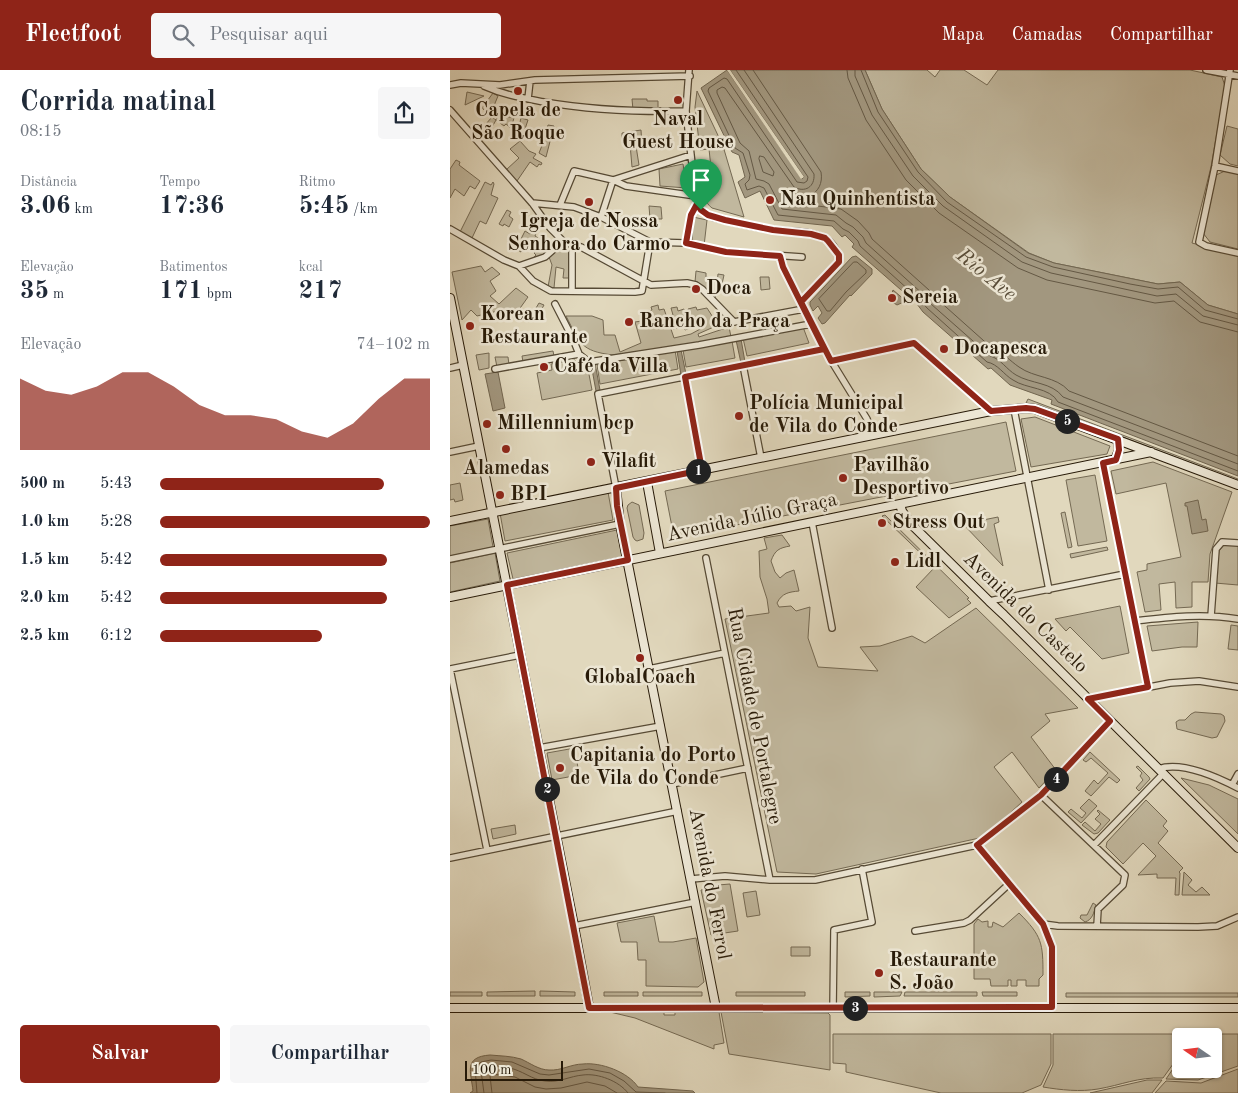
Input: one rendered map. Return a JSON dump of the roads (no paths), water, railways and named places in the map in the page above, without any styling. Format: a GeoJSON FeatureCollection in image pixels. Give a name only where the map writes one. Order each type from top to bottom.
{"type":"FeatureCollection","features":[{"type":"Feature","properties":{"kind":"street"},"geometry":{"type":"LineString","coordinates":[[642,70],[644,77]]}},
{"type":"Feature","properties":{"kind":"street"},"geometry":{"type":"LineString","coordinates":[[1206,70],[1230,72],[1238,76]]}},
{"type":"Feature","properties":{"kind":"street"},"geometry":{"type":"LineString","coordinates":[[1230,72],[1215,166],[1198,242],[1206,246],[1238,253]]}},
{"type":"Feature","properties":{"kind":"street"},"geometry":{"type":"LineString","coordinates":[[450,85],[462,83],[500,85],[530,81],[644,77],[690,73],[686,111],[697,204],[704,213],[712,217],[773,230],[811,234],[825,238],[839,255],[839,262],[801,302]]}},
{"type":"Feature","properties":{"kind":"street"},"geometry":{"type":"LineString","coordinates":[[528,99],[530,81]]}},
{"type":"Feature","properties":{"kind":"street"},"geometry":{"type":"LineString","coordinates":[[480,84],[499,93],[594,110],[686,111]]}},
{"type":"Feature","properties":{"kind":"street"},"geometry":{"type":"LineString","coordinates":[[450,110],[563,241],[580,247],[652,285],[687,283],[696,285],[734,322],[804,309]]}},
{"type":"Feature","properties":{"kind":"street"},"geometry":{"type":"LineString","coordinates":[[613,180],[691,155]]}},
{"type":"Feature","properties":{"kind":"street"},"geometry":{"type":"LineString","coordinates":[[1215,166],[1238,171]]}},
{"type":"Feature","properties":{"kind":"street"},"geometry":{"type":"LineString","coordinates":[[560,205],[574,171],[613,180],[626,186],[696,196]]}},
{"type":"Feature","properties":{"kind":"street"},"geometry":{"type":"LineString","coordinates":[[601,217],[613,180]]}},
{"type":"Feature","properties":{"kind":"street"},"geometry":{"type":"LineString","coordinates":[[532,203],[574,207],[601,217],[650,242],[686,243],[726,252],[802,257]]}},
{"type":"Feature","properties":{"kind":"street"},"geometry":{"type":"LineString","coordinates":[[686,243],[691,215],[697,204]]}},
{"type":"Feature","properties":{"kind":"street"},"geometry":{"type":"LineString","coordinates":[[450,229],[511,264],[519,266],[545,256],[563,241]]}},
{"type":"Feature","properties":{"kind":"street"},"geometry":{"type":"LineString","coordinates":[[519,266],[526,276],[546,289],[558,292],[642,291],[650,242]]}},
{"type":"Feature","properties":{"kind":"street"},"geometry":{"type":"LineString","coordinates":[[572,245],[572,292]]}},
{"type":"Feature","properties":{"kind":"street"},"geometry":{"type":"LineString","coordinates":[[780,256],[783,267],[824,349],[867,419],[872,436]]}},
{"type":"Feature","properties":{"kind":"street"},"geometry":{"type":"LineString","coordinates":[[450,298],[589,1008]]}},
{"type":"Feature","properties":{"kind":"street"},"geometry":{"type":"LineString","coordinates":[[555,304],[574,339],[579,354],[589,362],[699,345],[812,324]]}},
{"type":"Feature","properties":{"kind":"street"},"geometry":{"type":"LineString","coordinates":[[831,361],[914,343],[991,411]]}},
{"type":"Feature","properties":{"kind":"street"},"geometry":{"type":"LineString","coordinates":[[628,560],[598,394],[824,349]]}},
{"type":"Feature","properties":{"kind":"street"},"geometry":{"type":"LineString","coordinates":[[495,369],[579,354]]}},
{"type":"Feature","properties":{"kind":"street"},"geometry":{"type":"LineString","coordinates":[[450,368],[463,365]]}},
{"type":"Feature","properties":{"kind":"street"},"geometry":{"type":"LineString","coordinates":[[742,365],[761,458]]}},
{"type":"Feature","properties":{"kind":"street"},"geometry":{"type":"LineString","coordinates":[[685,377],[702,470]]}},
{"type":"Feature","properties":{"kind":"street"},"geometry":{"type":"LineString","coordinates":[[450,522],[991,411],[1026,408],[1035,409],[1118,439],[1238,485]]}},
{"type":"Feature","properties":{"kind":"street"},"geometry":{"type":"LineString","coordinates":[[1014,409],[1049,590]]}},
{"type":"Feature","properties":{"kind":"street"},"geometry":{"type":"LineString","coordinates":[[1116,460],[1119,450],[1118,439]]}},
{"type":"Feature","properties":{"kind":"street"},"geometry":{"type":"LineString","coordinates":[[450,452],[479,446]]}},
{"type":"Feature","properties":{"kind":"street","name":"Avenida Júlio Graça"},"geometry":{"type":"LineString","coordinates":[[450,597],[1151,452]]}},
{"type":"Feature","properties":{"kind":"street"},"geometry":{"type":"LineString","coordinates":[[1103,463],[1148,687]]}},
{"type":"Feature","properties":{"kind":"street","name":"Avenida Júlio Graça"},"geometry":{"type":"LineString","coordinates":[[647,482],[660,554]]}},
{"type":"Feature","properties":{"kind":"street","name":"Avenida do Castelo"},"geometry":{"type":"LineString","coordinates":[[900,504],[902,511],[911,524],[1004,614],[1238,848]]}},
{"type":"Feature","properties":{"kind":"street"},"geometry":{"type":"LineString","coordinates":[[812,522],[832,628]]}},
{"type":"Feature","properties":{"kind":"street"},"geometry":{"type":"LineString","coordinates":[[450,559],[620,524]]}},
{"type":"Feature","properties":{"kind":"street"},"geometry":{"type":"LineString","coordinates":[[1211,616],[1216,549],[1222,542],[1238,543]]}},
{"type":"Feature","properties":{"kind":"street","name":"Rua Cidade de Portalegre"},"geometry":{"type":"LineString","coordinates":[[706,558],[770,880]]}},
{"type":"Feature","properties":{"kind":"street","name":"Avenida do Ferrol"},"geometry":{"type":"LineString","coordinates":[[628,560],[716,1008]]}},
{"type":"Feature","properties":{"kind":"street"},"geometry":{"type":"LineString","coordinates":[[989,601],[1124,574]]}},
{"type":"Feature","properties":{"kind":"street"},"geometry":{"type":"LineString","coordinates":[[1134,621],[1182,616],[1211,616],[1238,619]]}},
{"type":"Feature","properties":{"kind":"street"},"geometry":{"type":"LineString","coordinates":[[649,669],[725,653]]}},
{"type":"Feature","properties":{"kind":"street"},"geometry":{"type":"LineString","coordinates":[[487,850],[450,669],[520,655]]}},
{"type":"Feature","properties":{"kind":"street"},"geometry":{"type":"LineString","coordinates":[[1088,699],[1148,687],[1199,681],[1238,687]]}},
{"type":"Feature","properties":{"kind":"street"},"geometry":{"type":"LineString","coordinates":[[691,879],[725,876],[770,880],[815,880],[977,845],[1041,795],[1110,721]]}},
{"type":"Feature","properties":{"kind":"street"},"geometry":{"type":"LineString","coordinates":[[539,748],[661,726]]}},
{"type":"Feature","properties":{"kind":"street"},"geometry":{"type":"LineString","coordinates":[[1094,845],[1161,771],[1175,766],[1202,773],[1235,786],[1238,774]]}},
{"type":"Feature","properties":{"kind":"street"},"geometry":{"type":"LineString","coordinates":[[672,784],[748,768]]}},
{"type":"Feature","properties":{"kind":"street"},"geometry":{"type":"LineString","coordinates":[[1041,795],[1125,875],[1123,885],[1098,908],[1097,926]]}},
{"type":"Feature","properties":{"kind":"street"},"geometry":{"type":"LineString","coordinates":[[450,858],[678,811]]}},
{"type":"Feature","properties":{"kind":"street"},"geometry":{"type":"LineString","coordinates":[[977,845],[1043,924],[1049,936],[1052,947],[1052,1007]]}},
{"type":"Feature","properties":{"kind":"street"},"geometry":{"type":"LineString","coordinates":[[833,1008],[834,930],[872,922],[862,869]]}},
{"type":"Feature","properties":{"kind":"street"},"geometry":{"type":"LineString","coordinates":[[915,931],[964,923],[970,920],[1009,884]]}},
{"type":"Feature","properties":{"kind":"street"},"geometry":{"type":"LineString","coordinates":[[574,926],[696,902]]}},
{"type":"Feature","properties":{"kind":"street"},"geometry":{"type":"LineString","coordinates":[[1043,924],[1058,926],[1198,927],[1217,926],[1238,917]]}},
{"type":"Feature","properties":{"kind":"street"},"geometry":{"type":"LineString","coordinates":[[1049,936],[1058,926]]}},
{"type":"Feature","properties":{"kind":"street"},"geometry":{"type":"LineString","coordinates":[[450,1008],[1238,1008]]}},
{"type":"Feature","properties":{"kind":"water","name":"Rio Ave"},"geometry":{"type":"Polygon","coordinates":[[[727,70],[802,179],[804,177],[730,70],[865,70],[882,109],[921,169],[950,197],[1028,253],[1054,263],[1158,284],[1180,282],[1208,305],[1238,314],[1238,476],[1051,404],[1052,400],[1010,385],[991,368],[988,369],[923,312],[917,304],[852,247],[854,244],[845,235],[842,237],[832,226],[774,220],[760,191],[745,198],[738,182],[745,177],[739,155],[732,152],[701,88],[727,70]]]}},
{"type":"Feature","properties":{"kind":"water"},"geometry":{"type":"Polygon","coordinates":[[[856,256],[872,269],[872,274],[822,324],[818,318],[822,313],[818,306],[813,311],[810,302],[852,257],[856,256]]]}},
{"type":"Feature","properties":{"kind":"water"},"geometry":{"type":"Polygon","coordinates":[[[893,290],[906,301],[897,305],[886,298],[893,290]]]}},
{"type":"Feature","properties":{"kind":"water"},"geometry":{"type":"Polygon","coordinates":[[[741,339],[745,362],[741,363],[736,340],[741,339]]]}},
{"type":"Feature","properties":{"kind":"water"},"geometry":{"type":"Polygon","coordinates":[[[681,350],[686,374],[681,375],[677,351],[681,350]]]}},
{"type":"Feature","properties":{"kind":"water"},"geometry":{"type":"Polygon","coordinates":[[[595,363],[600,390],[596,391],[591,364],[595,363]]]}},
{"type":"Feature","properties":{"kind":"water"},"geometry":{"type":"Polygon","coordinates":[[[498,372],[505,408],[493,411],[485,374],[498,372]]]}},
{"type":"Feature","properties":{"kind":"water"},"geometry":{"type":"Polygon","coordinates":[[[1198,500],[1202,520],[1206,519],[1208,531],[1192,534],[1185,503],[1198,500]]]}},
{"type":"Feature","properties":{"kind":"water"},"geometry":{"type":"Polygon","coordinates":[[[490,1055],[521,1059],[545,1070],[579,1064],[606,1066],[628,1077],[638,1087],[693,1091],[695,1093],[470,1093],[473,1091],[470,1072],[472,1062],[481,1056],[490,1055]]]}},
{"type":"Feature","properties":{"kind":"place","name":"Capela de São Roque"},"geometry":{"type":"Point","coordinates":[518,91]}},
{"type":"Feature","properties":{"kind":"place","name":"Naval Guest House"},"geometry":{"type":"Point","coordinates":[678,100]}},
{"type":"Feature","properties":{"kind":"place","name":"Nau Quinhentista"},"geometry":{"type":"Point","coordinates":[770,200]}},
{"type":"Feature","properties":{"kind":"place","name":"Igreja de Nossa Senhora do Carmo"},"geometry":{"type":"Point","coordinates":[589,202]}},
{"type":"Feature","properties":{"kind":"place","name":"Doca"},"geometry":{"type":"Point","coordinates":[696,289]}},
{"type":"Feature","properties":{"kind":"place","name":"Sereia"},"geometry":{"type":"Point","coordinates":[892,298]}},
{"type":"Feature","properties":{"kind":"place","name":"Rancho da Praça"},"geometry":{"type":"Point","coordinates":[629,322]}},
{"type":"Feature","properties":{"kind":"place","name":"Korean Restaurante"},"geometry":{"type":"Point","coordinates":[470,326]}},
{"type":"Feature","properties":{"kind":"place","name":"Docapesca"},"geometry":{"type":"Point","coordinates":[944,349]}},
{"type":"Feature","properties":{"kind":"place","name":"Café da Villa"},"geometry":{"type":"Point","coordinates":[544,367]}},
{"type":"Feature","properties":{"kind":"place","name":"Polícia Municipal de Vila do Conde"},"geometry":{"type":"Point","coordinates":[739,416]}},
{"type":"Feature","properties":{"kind":"place","name":"Millennium bcp"},"geometry":{"type":"Point","coordinates":[487,424]}},
{"type":"Feature","properties":{"kind":"place","name":"Alamedas"},"geometry":{"type":"Point","coordinates":[506,449]}},
{"type":"Feature","properties":{"kind":"place","name":"Vilafit"},"geometry":{"type":"Point","coordinates":[591,462]}},
{"type":"Feature","properties":{"kind":"place","name":"Pavilhão Desportivo"},"geometry":{"type":"Point","coordinates":[843,478]}},
{"type":"Feature","properties":{"kind":"place","name":"BPI"},"geometry":{"type":"Point","coordinates":[500,495]}},
{"type":"Feature","properties":{"kind":"place","name":"Stress Out"},"geometry":{"type":"Point","coordinates":[882,523]}},
{"type":"Feature","properties":{"kind":"place","name":"Lidl"},"geometry":{"type":"Point","coordinates":[895,562]}},
{"type":"Feature","properties":{"kind":"place","name":"GlobalCoach"},"geometry":{"type":"Point","coordinates":[640,658]}},
{"type":"Feature","properties":{"kind":"place","name":"Capitania do Porto de Vila do Conde"},"geometry":{"type":"Point","coordinates":[560,768]}},
{"type":"Feature","properties":{"kind":"place","name":"Restaurante S. João"},"geometry":{"type":"Point","coordinates":[879,973]}}]}
